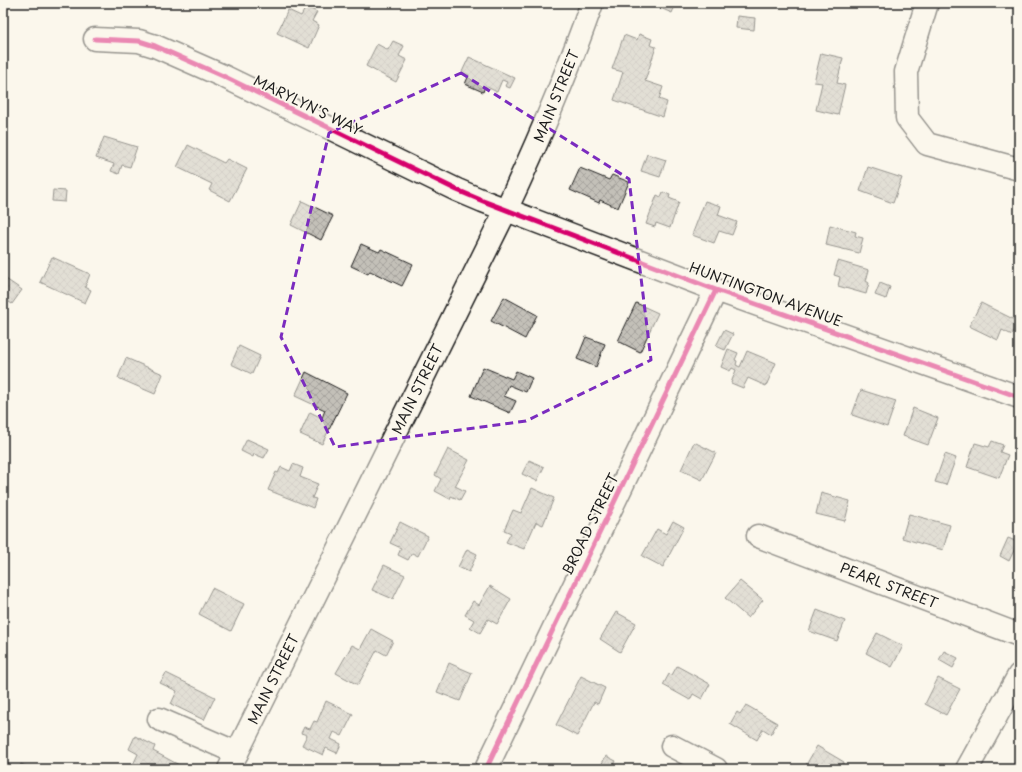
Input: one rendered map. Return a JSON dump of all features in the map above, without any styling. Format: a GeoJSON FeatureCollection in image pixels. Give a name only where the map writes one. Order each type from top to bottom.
{"type":"FeatureCollection","features":[{"type":"Feature","properties":{"kind":"street","name":"MAIN STREET"},"geometry":{"type":"LineString","coordinates":[[233,761],[506,210],[535,148],[560,89],[592,3]]}},
{"type":"Feature","properties":{"kind":"street"},"geometry":{"type":"LineString","coordinates":[[927,3],[906,72],[907,118],[926,144],[1019,169]]}},
{"type":"Feature","properties":{"kind":"street","name":"MARYLYN'S WAY"},"geometry":{"type":"LineString","coordinates":[[95,39],[139,42],[155,46],[223,76],[457,190],[506,210]]}},
{"type":"Feature","properties":{"kind":"street","name":"HUNTINGTON AVENUE"},"geometry":{"type":"LineString","coordinates":[[506,210],[716,290],[1019,397]]}},
{"type":"Feature","properties":{"kind":"street","name":"BROAD STREET"},"geometry":{"type":"LineString","coordinates":[[486,769],[716,290]]}},
{"type":"Feature","properties":{"kind":"street","name":"PEARL STREET"},"geometry":{"type":"LineString","coordinates":[[758,536],[1019,635]]}},
{"type":"Feature","properties":{"kind":"street"},"geometry":{"type":"LineString","coordinates":[[967,769],[1019,675]]}},
{"type":"Feature","properties":{"kind":"street"},"geometry":{"type":"LineString","coordinates":[[159,719],[233,761]]}},
{"type":"Feature","properties":{"kind":"street"},"geometry":{"type":"LineString","coordinates":[[672,746],[716,769]]}},
{"type":"Feature","properties":{"kind":"highlighted area"},"geometry":{"type":"Polygon","coordinates":[[[461,73],[629,179],[651,360],[526,421],[335,447],[281,337],[329,133],[461,73]]]}},
{"type":"Feature","properties":{"kind":"building"},"geometry":{"type":"Polygon","coordinates":[[[3,3],[12,3],[8,8],[3,3]]]}},
{"type":"Feature","properties":{"kind":"building"},"geometry":{"type":"Polygon","coordinates":[[[662,3],[676,3],[672,13],[660,8],[662,3]]]}},
{"type":"Feature","properties":{"kind":"building"},"geometry":{"type":"Polygon","coordinates":[[[306,7],[317,12],[312,21],[319,25],[309,48],[277,33],[288,10],[301,16],[306,7]]]}},
{"type":"Feature","properties":{"kind":"building"},"geometry":{"type":"Polygon","coordinates":[[[737,16],[755,18],[754,30],[736,28],[737,16]]]}},
{"type":"Feature","properties":{"kind":"building"},"geometry":{"type":"Polygon","coordinates":[[[639,34],[652,39],[650,45],[656,47],[645,81],[663,87],[659,99],[667,102],[663,117],[614,100],[623,72],[612,69],[624,35],[637,40],[639,34]]]}},
{"type":"Feature","properties":{"kind":"building"},"geometry":{"type":"Polygon","coordinates":[[[393,41],[404,46],[399,56],[407,60],[396,82],[366,66],[377,44],[388,50],[393,41]]]}},
{"type":"Feature","properties":{"kind":"building"},"geometry":{"type":"Polygon","coordinates":[[[821,53],[843,58],[837,83],[845,85],[838,115],[816,110],[822,83],[814,82],[821,53]]]}},
{"type":"Feature","properties":{"kind":"building"},"geometry":{"type":"Polygon","coordinates":[[[469,57],[515,78],[510,88],[505,86],[507,82],[502,80],[497,92],[485,86],[483,92],[465,84],[469,75],[462,72],[469,57]]]}},
{"type":"Feature","properties":{"kind":"building"},"geometry":{"type":"Polygon","coordinates":[[[104,137],[137,147],[130,167],[122,165],[119,174],[111,171],[114,164],[96,158],[104,137]]]}},
{"type":"Feature","properties":{"kind":"building"},"geometry":{"type":"Polygon","coordinates":[[[188,145],[224,163],[227,159],[247,169],[230,201],[209,190],[212,184],[177,167],[188,145]]]}},
{"type":"Feature","properties":{"kind":"building"},"geometry":{"type":"Polygon","coordinates":[[[647,154],[666,160],[660,177],[641,171],[647,154]]]}},
{"type":"Feature","properties":{"kind":"building"},"geometry":{"type":"Polygon","coordinates":[[[868,167],[902,178],[893,203],[860,191],[868,167]]]}},
{"type":"Feature","properties":{"kind":"building"},"geometry":{"type":"Polygon","coordinates":[[[580,168],[609,180],[612,175],[629,182],[618,208],[600,200],[599,203],[570,190],[580,168]]]}},
{"type":"Feature","properties":{"kind":"building"},"geometry":{"type":"Polygon","coordinates":[[[53,190],[66,191],[65,202],[52,201],[53,190]]]}},
{"type":"Feature","properties":{"kind":"building"},"geometry":{"type":"Polygon","coordinates":[[[663,192],[670,195],[669,198],[679,202],[670,228],[656,223],[655,227],[646,224],[657,195],[661,197],[663,192]]]}},
{"type":"Feature","properties":{"kind":"building"},"geometry":{"type":"Polygon","coordinates":[[[302,201],[333,216],[321,240],[291,225],[302,201]]]}},
{"type":"Feature","properties":{"kind":"building"},"geometry":{"type":"Polygon","coordinates":[[[705,201],[721,206],[718,215],[737,222],[732,235],[719,231],[714,243],[692,235],[705,201]]]}},
{"type":"Feature","properties":{"kind":"building"},"geometry":{"type":"Polygon","coordinates":[[[830,225],[856,232],[855,236],[863,238],[859,253],[826,245],[830,225]]]}},
{"type":"Feature","properties":{"kind":"building"},"geometry":{"type":"Polygon","coordinates":[[[361,244],[379,252],[381,249],[413,264],[402,286],[370,271],[368,274],[351,266],[361,244]]]}},
{"type":"Feature","properties":{"kind":"building"},"geometry":{"type":"Polygon","coordinates":[[[52,257],[90,274],[85,287],[91,290],[85,303],[40,282],[52,257]]]}},
{"type":"Feature","properties":{"kind":"building"},"geometry":{"type":"Polygon","coordinates":[[[838,261],[869,270],[866,281],[869,283],[866,294],[838,286],[840,277],[834,275],[838,261]]]}},
{"type":"Feature","properties":{"kind":"building"},"geometry":{"type":"Polygon","coordinates":[[[3,277],[22,290],[12,304],[3,298],[3,277]]]}},
{"type":"Feature","properties":{"kind":"building"},"geometry":{"type":"Polygon","coordinates":[[[880,283],[890,287],[886,299],[875,295],[880,283]]]}},
{"type":"Feature","properties":{"kind":"building"},"geometry":{"type":"Polygon","coordinates":[[[504,297],[537,315],[525,339],[491,321],[504,297]]]}},
{"type":"Feature","properties":{"kind":"building"},"geometry":{"type":"Polygon","coordinates":[[[636,303],[658,313],[640,352],[618,341],[636,303]]]}},
{"type":"Feature","properties":{"kind":"building"},"geometry":{"type":"Polygon","coordinates":[[[981,303],[1019,322],[1012,335],[1002,330],[998,340],[969,326],[981,303]]]}},
{"type":"Feature","properties":{"kind":"building"},"geometry":{"type":"Polygon","coordinates":[[[724,330],[733,334],[725,350],[716,346],[724,330]]]}},
{"type":"Feature","properties":{"kind":"building"},"geometry":{"type":"Polygon","coordinates":[[[586,337],[605,344],[596,367],[577,359],[586,337]]]}},
{"type":"Feature","properties":{"kind":"building"},"geometry":{"type":"Polygon","coordinates":[[[239,346],[260,356],[252,374],[231,364],[239,346]]]}},
{"type":"Feature","properties":{"kind":"building"},"geometry":{"type":"Polygon","coordinates":[[[728,349],[738,353],[735,360],[737,361],[736,365],[740,367],[747,351],[776,363],[766,386],[748,378],[743,388],[731,383],[736,370],[732,368],[730,371],[721,367],[728,349]]]}},
{"type":"Feature","properties":{"kind":"building"},"geometry":{"type":"Polygon","coordinates":[[[126,358],[163,374],[155,394],[118,378],[126,358]]]}},
{"type":"Feature","properties":{"kind":"building"},"geometry":{"type":"Polygon","coordinates":[[[483,367],[512,379],[516,371],[532,378],[526,392],[509,385],[504,396],[516,401],[510,413],[471,396],[483,367]]]}},
{"type":"Feature","properties":{"kind":"building"},"geometry":{"type":"Polygon","coordinates":[[[306,372],[347,393],[322,444],[300,434],[310,412],[322,418],[325,410],[295,396],[306,372]]]}},
{"type":"Feature","properties":{"kind":"building"},"geometry":{"type":"Polygon","coordinates":[[[861,390],[896,401],[887,427],[852,415],[861,390]]]}},
{"type":"Feature","properties":{"kind":"building"},"geometry":{"type":"Polygon","coordinates":[[[913,408],[938,418],[928,445],[903,436],[913,408]]]}},
{"type":"Feature","properties":{"kind":"building"},"geometry":{"type":"Polygon","coordinates":[[[247,439],[269,449],[264,458],[254,454],[253,457],[241,451],[247,439]]]}},
{"type":"Feature","properties":{"kind":"building"},"geometry":{"type":"Polygon","coordinates":[[[992,441],[1003,445],[1000,452],[1008,455],[999,478],[967,467],[975,443],[989,447],[992,441]]]}},
{"type":"Feature","properties":{"kind":"building"},"geometry":{"type":"Polygon","coordinates":[[[694,442],[716,453],[702,480],[681,470],[694,442]]]}},
{"type":"Feature","properties":{"kind":"building"},"geometry":{"type":"Polygon","coordinates":[[[448,449],[469,460],[455,486],[465,491],[460,500],[451,496],[450,499],[435,491],[441,479],[435,475],[448,449]]]}},
{"type":"Feature","properties":{"kind":"building"},"geometry":{"type":"Polygon","coordinates":[[[945,454],[956,458],[946,485],[935,482],[945,454]]]}},
{"type":"Feature","properties":{"kind":"building"},"geometry":{"type":"Polygon","coordinates":[[[529,460],[544,467],[537,481],[522,474],[529,460]]]}},
{"type":"Feature","properties":{"kind":"building"},"geometry":{"type":"Polygon","coordinates":[[[293,464],[303,468],[300,477],[318,484],[312,498],[316,499],[313,508],[268,490],[276,472],[278,473],[281,467],[290,471],[293,464]]]}},
{"type":"Feature","properties":{"kind":"building"},"geometry":{"type":"Polygon","coordinates":[[[532,488],[554,498],[543,525],[536,522],[524,549],[506,542],[511,533],[504,530],[513,510],[521,513],[532,488]]]}},
{"type":"Feature","properties":{"kind":"building"},"geometry":{"type":"Polygon","coordinates":[[[821,493],[850,501],[845,521],[816,514],[821,493]]]}},
{"type":"Feature","properties":{"kind":"building"},"geometry":{"type":"Polygon","coordinates":[[[909,514],[950,525],[943,550],[902,538],[909,514]]]}},
{"type":"Feature","properties":{"kind":"building"},"geometry":{"type":"Polygon","coordinates":[[[673,521],[684,527],[663,567],[642,556],[657,529],[666,534],[673,521]]]}},
{"type":"Feature","properties":{"kind":"building"},"geometry":{"type":"Polygon","coordinates":[[[400,522],[428,536],[418,556],[412,553],[408,560],[398,555],[401,548],[390,543],[400,522]]]}},
{"type":"Feature","properties":{"kind":"building"},"geometry":{"type":"Polygon","coordinates":[[[1008,538],[1018,542],[1009,561],[1000,556],[1008,538]]]}},
{"type":"Feature","properties":{"kind":"building"},"geometry":{"type":"Polygon","coordinates":[[[467,549],[477,554],[469,572],[458,567],[467,549]]]}},
{"type":"Feature","properties":{"kind":"building"},"geometry":{"type":"Polygon","coordinates":[[[384,565],[405,575],[393,599],[372,590],[384,565]]]}},
{"type":"Feature","properties":{"kind":"building"},"geometry":{"type":"Polygon","coordinates":[[[740,581],[763,600],[748,618],[725,598],[740,581]]]}},
{"type":"Feature","properties":{"kind":"building"},"geometry":{"type":"Polygon","coordinates":[[[490,586],[511,599],[497,624],[488,619],[480,633],[470,627],[474,620],[465,615],[473,601],[479,605],[490,586]]]}},
{"type":"Feature","properties":{"kind":"building"},"geometry":{"type":"Polygon","coordinates":[[[212,588],[244,604],[231,631],[199,614],[212,588]]]}},
{"type":"Feature","properties":{"kind":"building"},"geometry":{"type":"Polygon","coordinates":[[[817,610],[845,621],[837,641],[809,631],[817,610]]]}},
{"type":"Feature","properties":{"kind":"building"},"geometry":{"type":"Polygon","coordinates":[[[616,612],[636,623],[620,652],[600,639],[616,612]]]}},
{"type":"Feature","properties":{"kind":"building"},"geometry":{"type":"Polygon","coordinates":[[[371,629],[393,641],[386,655],[377,650],[358,685],[336,673],[352,645],[360,649],[371,629]]]}},
{"type":"Feature","properties":{"kind":"building"},"geometry":{"type":"Polygon","coordinates":[[[877,633],[903,646],[892,667],[866,653],[877,633]]]}},
{"type":"Feature","properties":{"kind":"building"},"geometry":{"type":"Polygon","coordinates":[[[944,651],[958,658],[953,668],[939,660],[944,651]]]}},
{"type":"Feature","properties":{"kind":"building"},"geometry":{"type":"Polygon","coordinates":[[[449,663],[472,673],[460,701],[437,692],[449,663]]]}},
{"type":"Feature","properties":{"kind":"building"},"geometry":{"type":"Polygon","coordinates":[[[677,666],[710,684],[702,699],[693,694],[690,700],[663,685],[669,674],[672,675],[677,666]]]}},
{"type":"Feature","properties":{"kind":"building"},"geometry":{"type":"Polygon","coordinates":[[[166,673],[215,697],[204,720],[171,704],[177,691],[160,683],[166,673]]]}},
{"type":"Feature","properties":{"kind":"building"},"geometry":{"type":"Polygon","coordinates":[[[581,676],[605,688],[598,704],[594,702],[577,736],[556,725],[581,676]]]}},
{"type":"Feature","properties":{"kind":"building"},"geometry":{"type":"Polygon","coordinates":[[[938,678],[960,689],[946,715],[925,704],[938,678]]]}},
{"type":"Feature","properties":{"kind":"building"},"geometry":{"type":"Polygon","coordinates":[[[326,701],[353,714],[342,736],[334,732],[331,739],[341,744],[337,753],[326,748],[323,755],[302,745],[307,735],[301,733],[304,727],[310,729],[314,721],[317,722],[326,701]]]}},
{"type":"Feature","properties":{"kind":"building"},"geometry":{"type":"Polygon","coordinates":[[[746,705],[777,723],[771,734],[763,729],[757,740],[730,724],[737,712],[740,714],[746,705]]]}},
{"type":"Feature","properties":{"kind":"building"},"geometry":{"type":"Polygon","coordinates":[[[135,736],[155,746],[153,751],[181,766],[180,769],[131,769],[138,754],[129,749],[135,736]]]}},
{"type":"Feature","properties":{"kind":"building"},"geometry":{"type":"Polygon","coordinates":[[[817,746],[844,762],[840,769],[812,769],[806,765],[817,746]]]}},
{"type":"Feature","properties":{"kind":"building"},"geometry":{"type":"Polygon","coordinates":[[[606,756],[616,761],[612,769],[600,767],[606,756]]]}},
{"type":"Feature","properties":{"kind":"building"},"geometry":{"type":"Polygon","coordinates":[[[21,764],[33,769],[19,769],[21,764]]]}},
{"type":"Feature","properties":{"kind":"cycle path"},"geometry":{"type":"LineString","coordinates":[[95,39],[139,41],[155,46],[223,76],[457,190],[483,201],[716,290],[1019,397]]}},
{"type":"Feature","properties":{"kind":"cycle path"},"geometry":{"type":"LineString","coordinates":[[486,769],[716,290]]}}]}
